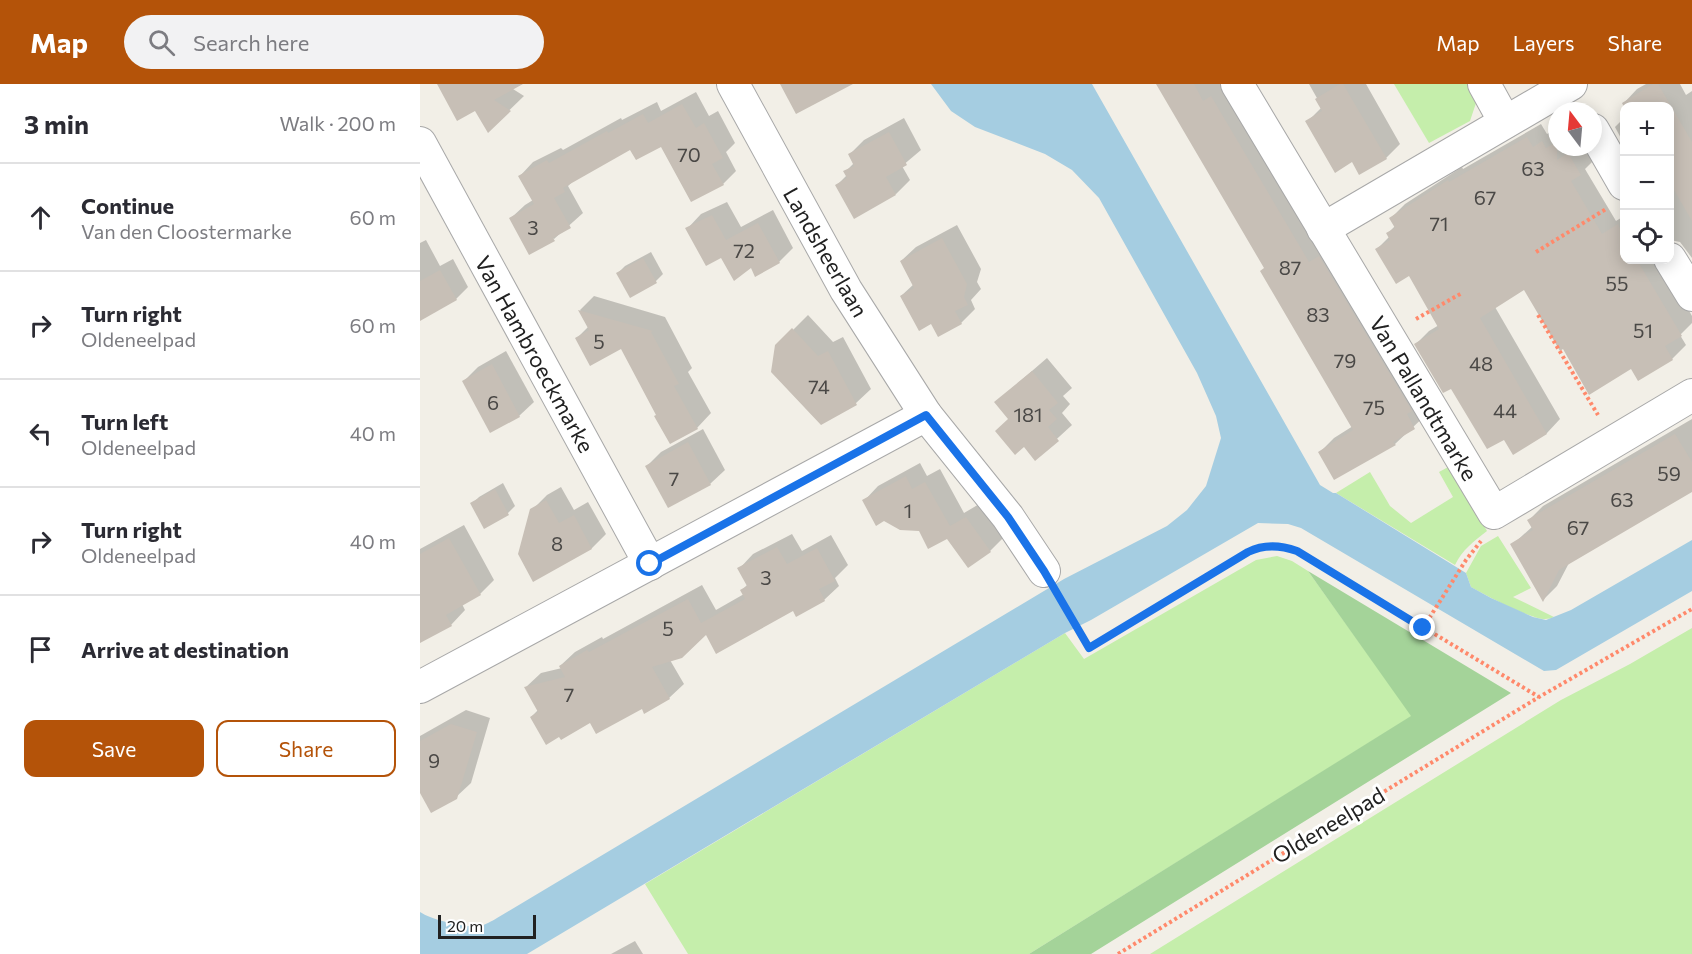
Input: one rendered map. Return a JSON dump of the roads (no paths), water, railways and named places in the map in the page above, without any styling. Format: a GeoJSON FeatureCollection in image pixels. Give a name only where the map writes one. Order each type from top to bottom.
{"type":"FeatureCollection","features":[{"type":"Feature","properties":{"kind":"street","name":"Landsheerlaan"},"geometry":{"type":"LineString","coordinates":[[734,84],[846,290],[926,415]]}},
{"type":"Feature","properties":{"kind":"street","name":"Van Pallandtmarke"},"geometry":{"type":"LineString","coordinates":[[1237,84],[1494,513],[1692,395]]}},
{"type":"Feature","properties":{"kind":"street"},"geometry":{"type":"LineString","coordinates":[[1484,84],[1506,122]]}},
{"type":"Feature","properties":{"kind":"street"},"geometry":{"type":"LineString","coordinates":[[1323,229],[1506,122],[1573,94]]}},
{"type":"Feature","properties":{"kind":"street","name":"Van Hambroeckmarke"},"geometry":{"type":"LineString","coordinates":[[420,143],[650,564]]}},
{"type":"Feature","properties":{"kind":"street"},"geometry":{"type":"LineString","coordinates":[[1602,151],[1620,194]]}},
{"type":"Feature","properties":{"kind":"street"},"geometry":{"type":"LineString","coordinates":[[1673,264],[1692,296]]}},
{"type":"Feature","properties":{"kind":"street"},"geometry":{"type":"LineString","coordinates":[[420,687],[926,415],[1008,517],[1044,571]]}},
{"type":"Feature","properties":{"kind":"water"},"geometry":{"type":"Polygon","coordinates":[[[931,84],[1092,84],[1320,485],[1466,573],[1471,587],[1533,617],[1546,620],[1571,610],[1692,540],[1692,591],[1556,670],[1544,671],[1301,528],[1288,524],[1258,523],[1065,633],[527,954],[420,954],[420,912],[458,925],[480,926],[491,922],[1064,579],[1167,526],[1187,510],[1206,486],[1221,438],[1216,416],[1197,373],[1099,198],[1072,170],[1045,154],[975,127],[951,111],[931,84]]]}}]}
